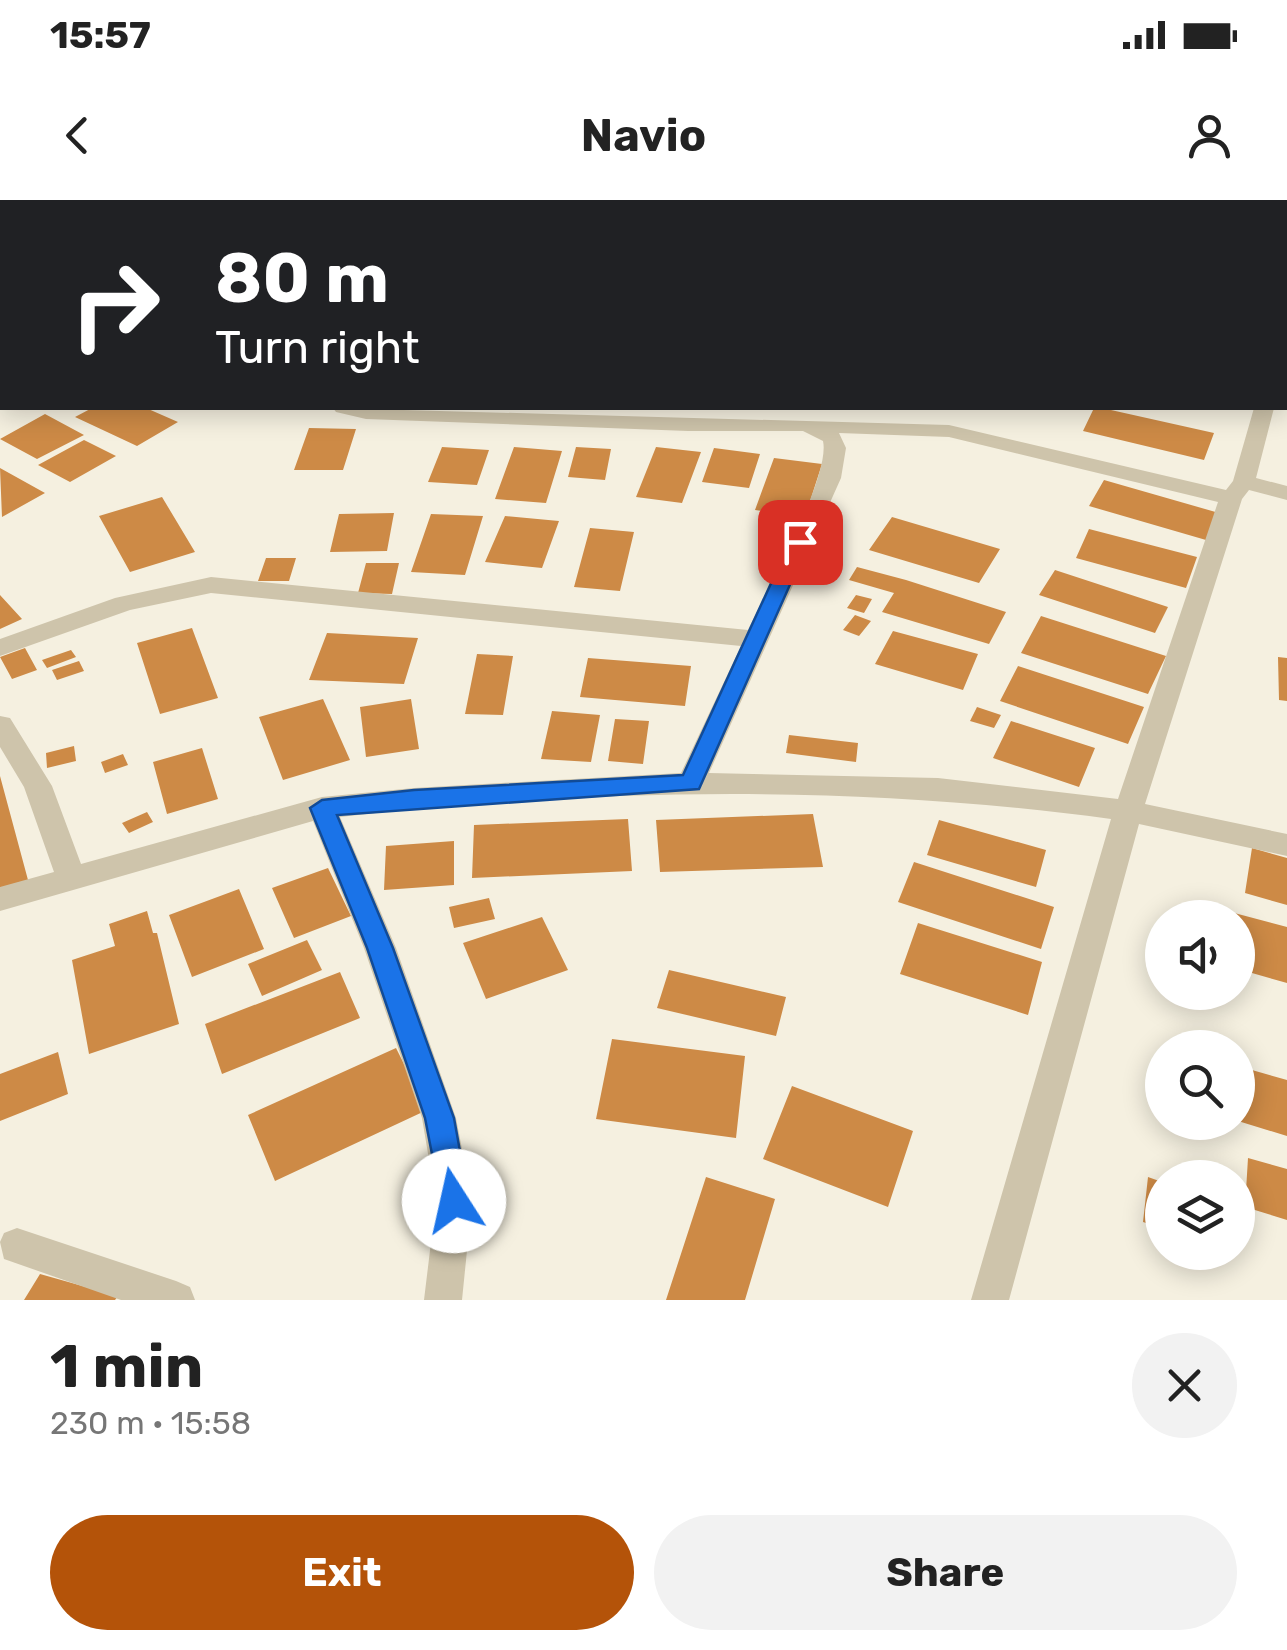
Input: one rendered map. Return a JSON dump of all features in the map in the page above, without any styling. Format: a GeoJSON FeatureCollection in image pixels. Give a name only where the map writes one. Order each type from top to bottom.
{"type":"FeatureCollection","features":[{"type":"Feature","properties":{"kind":"street"},"geometry":{"type":"LineString","coordinates":[[354,410],[512,419],[949,431],[1238,490],[1287,493]]}},
{"type":"Feature","properties":{"kind":"street"},"geometry":{"type":"LineString","coordinates":[[990,1300],[1128,810],[1263,410]]}},
{"type":"Feature","properties":{"kind":"street"},"geometry":{"type":"LineString","coordinates":[[691,783],[830,478],[837,448],[826,431],[804,425]]}},
{"type":"Feature","properties":{"kind":"street"},"geometry":{"type":"LineString","coordinates":[[0,648],[124,603],[210,584],[754,639]]}},
{"type":"Feature","properties":{"kind":"street"},"geometry":{"type":"LineString","coordinates":[[0,725],[38,786],[72,878]]}},
{"type":"Feature","properties":{"kind":"street"},"geometry":{"type":"LineString","coordinates":[[0,899],[322,808],[432,797],[691,783],[938,788],[1128,810],[1287,845]]}},
{"type":"Feature","properties":{"kind":"street"},"geometry":{"type":"LineString","coordinates":[[322,808],[380,948],[440,1118],[454,1201],[443,1300]]}},
{"type":"Feature","properties":{"kind":"street"},"geometry":{"type":"LineString","coordinates":[[16,1246],[176,1300]]}},
{"type":"Feature","properties":{"kind":"building"},"geometry":{"type":"Polygon","coordinates":[[[88,410],[151,410],[178,422],[137,446],[75,417],[88,410]]]}},
{"type":"Feature","properties":{"kind":"building"},"geometry":{"type":"Polygon","coordinates":[[[1093,410],[1111,410],[1214,433],[1204,460],[1083,431],[1093,410]]]}},
{"type":"Feature","properties":{"kind":"building"},"geometry":{"type":"Polygon","coordinates":[[[45,414],[84,435],[37,459],[0,439],[45,414]]]}},
{"type":"Feature","properties":{"kind":"building"},"geometry":{"type":"Polygon","coordinates":[[[309,428],[356,429],[343,470],[294,470],[309,428]]]}},
{"type":"Feature","properties":{"kind":"building"},"geometry":{"type":"Polygon","coordinates":[[[84,440],[116,456],[70,482],[38,465],[84,440]]]}},
{"type":"Feature","properties":{"kind":"building"},"geometry":{"type":"Polygon","coordinates":[[[442,447],[489,450],[477,485],[428,482],[442,447]]]}},
{"type":"Feature","properties":{"kind":"building"},"geometry":{"type":"Polygon","coordinates":[[[514,447],[562,451],[546,503],[495,499],[514,447]]]}},
{"type":"Feature","properties":{"kind":"building"},"geometry":{"type":"Polygon","coordinates":[[[576,447],[611,449],[605,480],[568,477],[576,447]]]}},
{"type":"Feature","properties":{"kind":"building"},"geometry":{"type":"Polygon","coordinates":[[[656,447],[701,452],[682,503],[636,497],[656,447]]]}},
{"type":"Feature","properties":{"kind":"building"},"geometry":{"type":"Polygon","coordinates":[[[714,448],[760,454],[749,488],[702,482],[714,448]]]}},
{"type":"Feature","properties":{"kind":"building"},"geometry":{"type":"Polygon","coordinates":[[[774,458],[822,464],[805,517],[755,510],[774,458]]]}},
{"type":"Feature","properties":{"kind":"building"},"geometry":{"type":"Polygon","coordinates":[[[0,468],[45,493],[2,517],[0,468]]]}},
{"type":"Feature","properties":{"kind":"building"},"geometry":{"type":"Polygon","coordinates":[[[1104,480],[1219,513],[1206,540],[1089,506],[1104,480]]]}},
{"type":"Feature","properties":{"kind":"building"},"geometry":{"type":"Polygon","coordinates":[[[162,497],[195,552],[130,572],[99,516],[162,497]]]}},
{"type":"Feature","properties":{"kind":"building"},"geometry":{"type":"Polygon","coordinates":[[[394,513],[387,551],[330,552],[339,514],[394,513]]]}},
{"type":"Feature","properties":{"kind":"building"},"geometry":{"type":"Polygon","coordinates":[[[431,514],[483,516],[465,575],[411,572],[431,514]]]}},
{"type":"Feature","properties":{"kind":"building"},"geometry":{"type":"Polygon","coordinates":[[[505,516],[559,521],[542,568],[485,562],[505,516]]]}},
{"type":"Feature","properties":{"kind":"building"},"geometry":{"type":"Polygon","coordinates":[[[892,517],[1000,549],[979,583],[869,550],[892,517]]]}},
{"type":"Feature","properties":{"kind":"building"},"geometry":{"type":"Polygon","coordinates":[[[590,528],[634,532],[620,591],[574,587],[590,528]]]}},
{"type":"Feature","properties":{"kind":"building"},"geometry":{"type":"Polygon","coordinates":[[[1089,529],[1197,557],[1186,588],[1076,558],[1089,529]]]}},
{"type":"Feature","properties":{"kind":"building"},"geometry":{"type":"Polygon","coordinates":[[[266,558],[296,558],[289,581],[258,581],[266,558]]]}},
{"type":"Feature","properties":{"kind":"building"},"geometry":{"type":"Polygon","coordinates":[[[366,563],[399,563],[392,594],[358,593],[366,563]]]}},
{"type":"Feature","properties":{"kind":"building"},"geometry":{"type":"Polygon","coordinates":[[[857,567],[1006,612],[989,644],[882,612],[894,593],[849,580],[857,567]]]}},
{"type":"Feature","properties":{"kind":"building"},"geometry":{"type":"Polygon","coordinates":[[[1055,570],[1168,607],[1155,633],[1039,595],[1055,570]]]}},
{"type":"Feature","properties":{"kind":"building"},"geometry":{"type":"Polygon","coordinates":[[[0,595],[22,619],[0,629],[0,595]]]}},
{"type":"Feature","properties":{"kind":"building"},"geometry":{"type":"Polygon","coordinates":[[[856,595],[872,599],[864,613],[847,608],[856,595]]]}},
{"type":"Feature","properties":{"kind":"building"},"geometry":{"type":"Polygon","coordinates":[[[855,615],[871,621],[859,636],[843,630],[855,615]]]}},
{"type":"Feature","properties":{"kind":"building"},"geometry":{"type":"Polygon","coordinates":[[[1041,616],[1166,656],[1148,694],[1021,653],[1041,616]]]}},
{"type":"Feature","properties":{"kind":"building"},"geometry":{"type":"Polygon","coordinates":[[[192,628],[218,698],[160,714],[137,643],[192,628]]]}},
{"type":"Feature","properties":{"kind":"building"},"geometry":{"type":"Polygon","coordinates":[[[893,631],[978,654],[963,690],[875,664],[893,631]]]}},
{"type":"Feature","properties":{"kind":"building"},"geometry":{"type":"Polygon","coordinates":[[[327,633],[418,638],[404,684],[309,680],[327,633]]]}},
{"type":"Feature","properties":{"kind":"building"},"geometry":{"type":"Polygon","coordinates":[[[25,648],[37,670],[12,679],[0,657],[25,648]]]}},
{"type":"Feature","properties":{"kind":"building"},"geometry":{"type":"Polygon","coordinates":[[[71,650],[76,657],[47,668],[42,660],[71,650]]]}},
{"type":"Feature","properties":{"kind":"building"},"geometry":{"type":"Polygon","coordinates":[[[477,654],[513,656],[503,715],[465,714],[477,654]]]}},
{"type":"Feature","properties":{"kind":"building"},"geometry":{"type":"Polygon","coordinates":[[[1278,657],[1287,658],[1287,701],[1279,700],[1278,657]]]}},
{"type":"Feature","properties":{"kind":"building"},"geometry":{"type":"Polygon","coordinates":[[[588,658],[691,666],[685,706],[580,697],[588,658]]]}},
{"type":"Feature","properties":{"kind":"building"},"geometry":{"type":"Polygon","coordinates":[[[79,661],[84,671],[57,680],[52,670],[79,661]]]}},
{"type":"Feature","properties":{"kind":"building"},"geometry":{"type":"Polygon","coordinates":[[[1018,666],[1144,707],[1128,744],[1000,701],[1018,666]]]}},
{"type":"Feature","properties":{"kind":"building"},"geometry":{"type":"Polygon","coordinates":[[[323,699],[350,760],[283,780],[259,717],[323,699]]]}},
{"type":"Feature","properties":{"kind":"building"},"geometry":{"type":"Polygon","coordinates":[[[411,699],[419,749],[366,757],[360,707],[411,699]]]}},
{"type":"Feature","properties":{"kind":"building"},"geometry":{"type":"Polygon","coordinates":[[[977,707],[1001,715],[994,728],[970,721],[977,707]]]}},
{"type":"Feature","properties":{"kind":"building"},"geometry":{"type":"Polygon","coordinates":[[[552,711],[600,715],[591,762],[541,759],[552,711]]]}},
{"type":"Feature","properties":{"kind":"building"},"geometry":{"type":"Polygon","coordinates":[[[615,719],[649,721],[643,764],[608,761],[615,719]]]}},
{"type":"Feature","properties":{"kind":"building"},"geometry":{"type":"Polygon","coordinates":[[[1011,721],[1095,748],[1079,787],[993,758],[1011,721]]]}},
{"type":"Feature","properties":{"kind":"building"},"geometry":{"type":"Polygon","coordinates":[[[789,735],[858,743],[856,762],[786,753],[789,735]]]}},
{"type":"Feature","properties":{"kind":"building"},"geometry":{"type":"Polygon","coordinates":[[[74,746],[76,761],[47,768],[46,753],[74,746]]]}},
{"type":"Feature","properties":{"kind":"building"},"geometry":{"type":"Polygon","coordinates":[[[202,748],[218,799],[167,814],[153,762],[202,748]]]}},
{"type":"Feature","properties":{"kind":"building"},"geometry":{"type":"Polygon","coordinates":[[[123,754],[128,765],[105,773],[101,762],[123,754]]]}},
{"type":"Feature","properties":{"kind":"building"},"geometry":{"type":"Polygon","coordinates":[[[0,776],[28,880],[0,889],[0,776]]]}},
{"type":"Feature","properties":{"kind":"building"},"geometry":{"type":"Polygon","coordinates":[[[147,812],[153,822],[129,833],[122,823],[147,812]]]}},
{"type":"Feature","properties":{"kind":"building"},"geometry":{"type":"Polygon","coordinates":[[[813,814],[823,867],[660,872],[656,820],[813,814]]]}},
{"type":"Feature","properties":{"kind":"building"},"geometry":{"type":"Polygon","coordinates":[[[628,819],[632,871],[472,878],[474,825],[628,819]]]}},
{"type":"Feature","properties":{"kind":"building"},"geometry":{"type":"Polygon","coordinates":[[[939,820],[1046,850],[1036,887],[927,855],[939,820]]]}},
{"type":"Feature","properties":{"kind":"building"},"geometry":{"type":"Polygon","coordinates":[[[454,841],[454,885],[384,890],[386,846],[454,841]]]}},
{"type":"Feature","properties":{"kind":"building"},"geometry":{"type":"Polygon","coordinates":[[[1252,848],[1287,858],[1287,905],[1245,893],[1252,848]]]}},
{"type":"Feature","properties":{"kind":"building"},"geometry":{"type":"Polygon","coordinates":[[[914,862],[1054,907],[1041,949],[898,902],[914,862]]]}},
{"type":"Feature","properties":{"kind":"building"},"geometry":{"type":"Polygon","coordinates":[[[328,868],[351,916],[294,938],[272,888],[328,868]]]}},
{"type":"Feature","properties":{"kind":"building"},"geometry":{"type":"Polygon","coordinates":[[[239,889],[264,949],[192,977],[169,915],[239,889]]]}},
{"type":"Feature","properties":{"kind":"building"},"geometry":{"type":"Polygon","coordinates":[[[489,898],[495,919],[454,928],[449,907],[489,898]]]}},
{"type":"Feature","properties":{"kind":"building"},"geometry":{"type":"Polygon","coordinates":[[[147,911],[153,933],[157,933],[179,1024],[89,1054],[72,960],[115,946],[109,924],[147,911]]]}},
{"type":"Feature","properties":{"kind":"building"},"geometry":{"type":"Polygon","coordinates":[[[542,917],[568,970],[486,999],[463,943],[542,917]]]}},
{"type":"Feature","properties":{"kind":"building"},"geometry":{"type":"Polygon","coordinates":[[[1255,918],[1287,927],[1287,983],[1255,974],[1255,918]]]}},
{"type":"Feature","properties":{"kind":"building"},"geometry":{"type":"Polygon","coordinates":[[[918,923],[1042,962],[1028,1015],[900,974],[918,923]]]}},
{"type":"Feature","properties":{"kind":"building"},"geometry":{"type":"Polygon","coordinates":[[[307,940],[322,970],[262,996],[248,964],[307,940]]]}},
{"type":"Feature","properties":{"kind":"building"},"geometry":{"type":"Polygon","coordinates":[[[669,970],[786,997],[776,1036],[657,1008],[669,970]]]}},
{"type":"Feature","properties":{"kind":"building"},"geometry":{"type":"Polygon","coordinates":[[[340,972],[360,1018],[222,1074],[205,1024],[340,972]]]}},
{"type":"Feature","properties":{"kind":"building"},"geometry":{"type":"Polygon","coordinates":[[[612,1039],[745,1056],[736,1138],[596,1119],[612,1039]]]}},
{"type":"Feature","properties":{"kind":"building"},"geometry":{"type":"Polygon","coordinates":[[[396,1048],[427,1110],[275,1181],[248,1115],[396,1048]]]}},
{"type":"Feature","properties":{"kind":"building"},"geometry":{"type":"Polygon","coordinates":[[[58,1052],[68,1094],[0,1121],[0,1074],[58,1052]]]}},
{"type":"Feature","properties":{"kind":"building"},"geometry":{"type":"Polygon","coordinates":[[[1255,1071],[1287,1080],[1287,1136],[1255,1126],[1255,1071]]]}},
{"type":"Feature","properties":{"kind":"building"},"geometry":{"type":"Polygon","coordinates":[[[792,1086],[913,1131],[888,1207],[763,1159],[792,1086]]]}},
{"type":"Feature","properties":{"kind":"building"},"geometry":{"type":"Polygon","coordinates":[[[1248,1158],[1287,1169],[1287,1220],[1255,1210],[1255,1160],[1248,1158]]]}},
{"type":"Feature","properties":{"kind":"building"},"geometry":{"type":"Polygon","coordinates":[[[706,1177],[775,1199],[745,1300],[666,1300],[706,1177]]]}},
{"type":"Feature","properties":{"kind":"building"},"geometry":{"type":"Polygon","coordinates":[[[40,1274],[118,1296],[115,1300],[24,1300],[40,1274]]]}},
{"type":"Feature","properties":{"kind":"route"},"geometry":{"type":"LineString","coordinates":[[454,1201],[440,1118],[380,948],[322,808],[414,798],[691,783],[800,542]]}}]}
